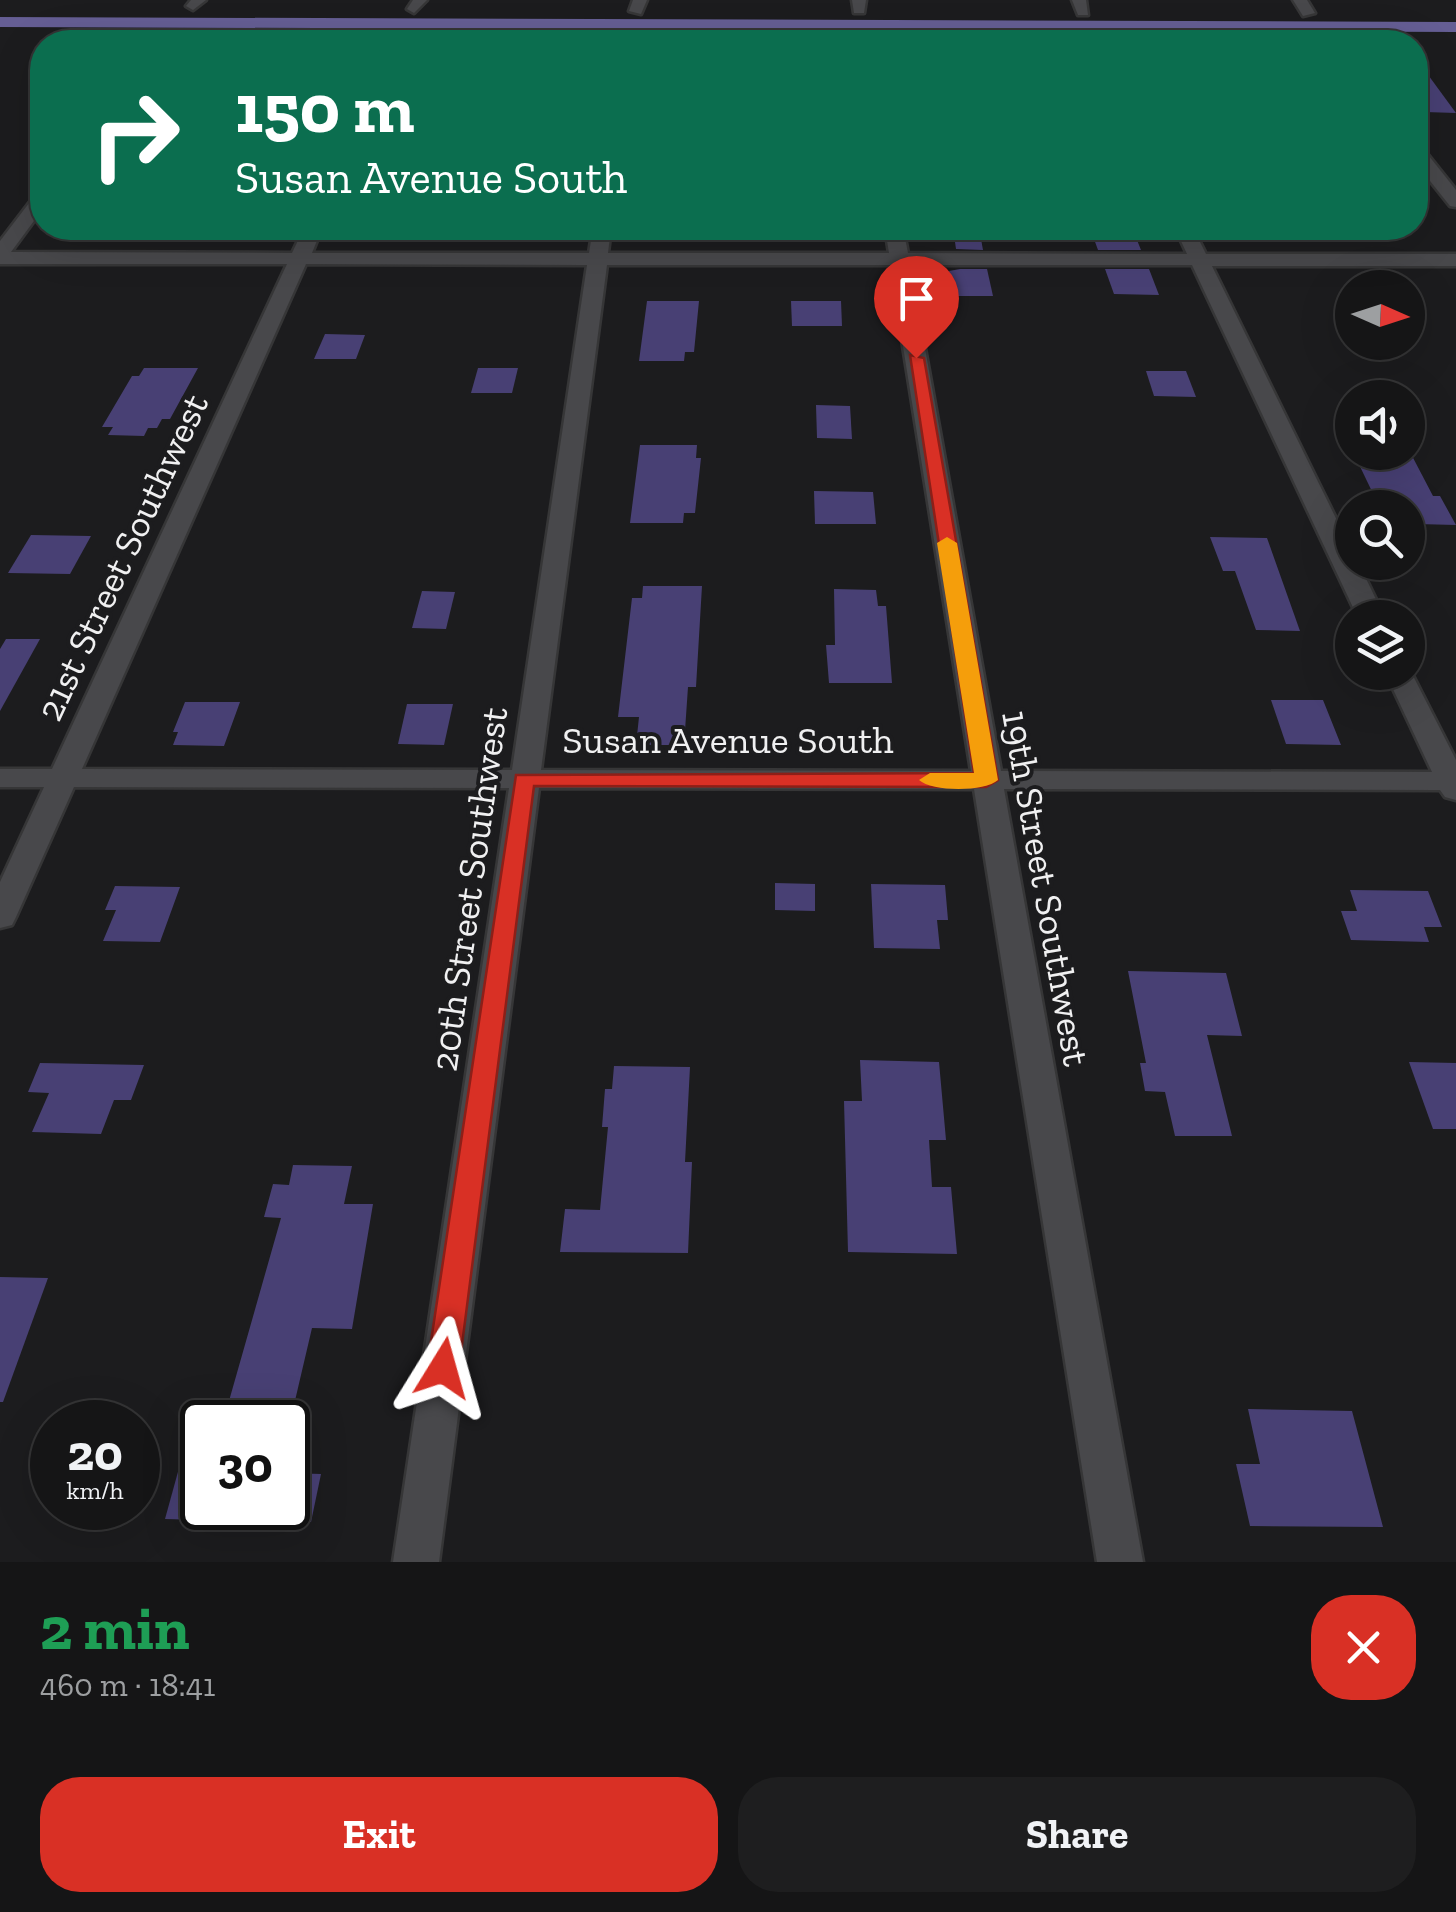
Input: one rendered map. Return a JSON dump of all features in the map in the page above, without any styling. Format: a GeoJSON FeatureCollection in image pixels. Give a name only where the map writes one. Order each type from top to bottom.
{"type":"FeatureCollection","features":[{"type":"Feature","properties":{"kind":"street"},"geometry":{"type":"LineString","coordinates":[[1428,166],[1456,202]]}},
{"type":"Feature","properties":{"kind":"street"},"geometry":{"type":"LineString","coordinates":[[0,256],[30,215]]}},
{"type":"Feature","properties":{"kind":"street","name":"21st Street Southwest"},"geometry":{"type":"LineString","coordinates":[[0,918],[307,240]]}},
{"type":"Feature","properties":{"kind":"street"},"geometry":{"type":"LineString","coordinates":[[1190,240],[1363,600]]}},
{"type":"Feature","properties":{"kind":"street"},"geometry":{"type":"LineString","coordinates":[[0,256],[299,258],[600,243],[896,243],[1200,259],[1456,260]]}},
{"type":"Feature","properties":{"kind":"street","name":"20th Street Southwest"},"geometry":{"type":"LineString","coordinates":[[416,1562],[600,243]]}},
{"type":"Feature","properties":{"kind":"street","name":"19th Street Southwest"},"geometry":{"type":"LineString","coordinates":[[896,243],[1120,1562]]}},
{"type":"Feature","properties":{"kind":"street"},"geometry":{"type":"LineString","coordinates":[[1408,690],[1454,785]]}},
{"type":"Feature","properties":{"kind":"street","name":"Susan Avenue South"},"geometry":{"type":"LineString","coordinates":[[0,778],[1454,785]]}},
{"type":"Feature","properties":{"kind":"building"},"geometry":{"type":"Polygon","coordinates":[[[1428,75],[1456,113],[1428,112],[1428,75]]]}},
{"type":"Feature","properties":{"kind":"building"},"geometry":{"type":"Polygon","coordinates":[[[955,240],[981,240],[983,250],[956,249],[955,240]]]}},
{"type":"Feature","properties":{"kind":"building"},"geometry":{"type":"Polygon","coordinates":[[[1094,240],[1137,240],[1141,250],[1098,250],[1094,240]]]}},
{"type":"Feature","properties":{"kind":"building"},"geometry":{"type":"Polygon","coordinates":[[[987,269],[993,296],[954,296],[949,271],[987,269]]]}},
{"type":"Feature","properties":{"kind":"building"},"geometry":{"type":"Polygon","coordinates":[[[1105,269],[1149,269],[1159,295],[1114,294],[1105,269]]]}},
{"type":"Feature","properties":{"kind":"building"},"geometry":{"type":"Polygon","coordinates":[[[647,301],[699,301],[694,352],[685,352],[684,361],[639,361],[647,301]]]}},
{"type":"Feature","properties":{"kind":"building"},"geometry":{"type":"Polygon","coordinates":[[[791,301],[841,301],[842,326],[792,326],[791,301]]]}},
{"type":"Feature","properties":{"kind":"building"},"geometry":{"type":"Polygon","coordinates":[[[325,334],[365,335],[356,359],[314,359],[325,334]]]}},
{"type":"Feature","properties":{"kind":"building"},"geometry":{"type":"Polygon","coordinates":[[[144,368],[198,368],[170,419],[162,419],[157,428],[148,428],[144,436],[108,435],[113,427],[102,427],[132,376],[139,376],[144,368]]]}},
{"type":"Feature","properties":{"kind":"building"},"geometry":{"type":"Polygon","coordinates":[[[478,368],[518,368],[512,393],[471,393],[478,368]]]}},
{"type":"Feature","properties":{"kind":"building"},"geometry":{"type":"Polygon","coordinates":[[[1146,371],[1186,371],[1196,397],[1154,396],[1146,371]]]}},
{"type":"Feature","properties":{"kind":"building"},"geometry":{"type":"Polygon","coordinates":[[[816,405],[850,406],[852,439],[817,438],[816,405]]]}},
{"type":"Feature","properties":{"kind":"building"},"geometry":{"type":"Polygon","coordinates":[[[640,445],[697,445],[696,458],[701,458],[695,513],[684,513],[683,523],[630,523],[640,445]]]}},
{"type":"Feature","properties":{"kind":"building"},"geometry":{"type":"Polygon","coordinates":[[[1362,470],[1419,470],[1433,496],[1440,496],[1456,525],[1425,524],[1425,490],[1371,490],[1362,470]]]}},
{"type":"Feature","properties":{"kind":"building"},"geometry":{"type":"Polygon","coordinates":[[[814,491],[873,492],[876,524],[815,524],[814,491]]]}},
{"type":"Feature","properties":{"kind":"building"},"geometry":{"type":"Polygon","coordinates":[[[31,535],[91,536],[70,574],[8,573],[31,535]]]}},
{"type":"Feature","properties":{"kind":"building"},"geometry":{"type":"Polygon","coordinates":[[[1210,537],[1267,538],[1300,631],[1256,630],[1235,571],[1223,571],[1210,537]]]}},
{"type":"Feature","properties":{"kind":"building"},"geometry":{"type":"Polygon","coordinates":[[[643,586],[702,586],[696,687],[688,687],[684,745],[636,745],[639,717],[618,717],[632,598],[642,598],[643,586]]]}},
{"type":"Feature","properties":{"kind":"building"},"geometry":{"type":"Polygon","coordinates":[[[834,589],[876,590],[878,606],[886,606],[892,683],[829,683],[826,645],[835,645],[834,589]]]}},
{"type":"Feature","properties":{"kind":"building"},"geometry":{"type":"Polygon","coordinates":[[[422,591],[455,592],[446,629],[412,628],[422,591]]]}},
{"type":"Feature","properties":{"kind":"building"},"geometry":{"type":"Polygon","coordinates":[[[6,639],[40,639],[0,711],[0,649],[6,639]]]}},
{"type":"Feature","properties":{"kind":"building"},"geometry":{"type":"Polygon","coordinates":[[[1271,700],[1323,700],[1341,745],[1286,744],[1271,700]]]}},
{"type":"Feature","properties":{"kind":"building"},"geometry":{"type":"Polygon","coordinates":[[[185,702],[240,702],[224,746],[173,745],[178,732],[173,732],[185,702]]]}},
{"type":"Feature","properties":{"kind":"building"},"geometry":{"type":"Polygon","coordinates":[[[407,704],[453,704],[444,745],[398,744],[407,704]]]}},
{"type":"Feature","properties":{"kind":"building"},"geometry":{"type":"Polygon","coordinates":[[[775,883],[815,884],[815,911],[775,910],[775,883]]]}},
{"type":"Feature","properties":{"kind":"building"},"geometry":{"type":"Polygon","coordinates":[[[871,884],[945,885],[948,920],[937,920],[940,949],[874,948],[871,884]]]}},
{"type":"Feature","properties":{"kind":"building"},"geometry":{"type":"Polygon","coordinates":[[[115,886],[180,887],[160,942],[103,941],[116,910],[105,910],[115,886]]]}},
{"type":"Feature","properties":{"kind":"building"},"geometry":{"type":"Polygon","coordinates":[[[1350,890],[1428,891],[1442,927],[1424,927],[1429,942],[1351,940],[1341,911],[1357,911],[1350,890]]]}},
{"type":"Feature","properties":{"kind":"building"},"geometry":{"type":"Polygon","coordinates":[[[1128,971],[1226,973],[1242,1036],[1207,1035],[1232,1136],[1175,1136],[1165,1092],[1145,1091],[1140,1063],[1146,1063],[1128,971]]]}},
{"type":"Feature","properties":{"kind":"building"},"geometry":{"type":"Polygon","coordinates":[[[860,1060],[939,1062],[946,1140],[929,1140],[932,1187],[951,1187],[957,1254],[848,1252],[844,1101],[862,1101],[860,1060]]]}},
{"type":"Feature","properties":{"kind":"building"},"geometry":{"type":"Polygon","coordinates":[[[1409,1062],[1456,1063],[1456,1129],[1433,1129],[1409,1062]]]}},
{"type":"Feature","properties":{"kind":"building"},"geometry":{"type":"Polygon","coordinates":[[[40,1063],[144,1065],[131,1100],[114,1100],[101,1134],[32,1132],[49,1093],[28,1092],[40,1063]]]}},
{"type":"Feature","properties":{"kind":"building"},"geometry":{"type":"Polygon","coordinates":[[[614,1066],[690,1067],[685,1162],[692,1162],[688,1253],[560,1252],[565,1209],[600,1210],[608,1127],[602,1127],[605,1089],[612,1089],[614,1066]]]}},
{"type":"Feature","properties":{"kind":"building"},"geometry":{"type":"Polygon","coordinates":[[[293,1165],[352,1166],[344,1204],[373,1204],[352,1329],[312,1328],[295,1400],[229,1400],[281,1218],[264,1217],[273,1184],[289,1185],[293,1165]]]}},
{"type":"Feature","properties":{"kind":"building"},"geometry":{"type":"Polygon","coordinates":[[[0,1277],[48,1278],[3,1402],[0,1402],[0,1277]]]}},
{"type":"Feature","properties":{"kind":"building"},"geometry":{"type":"Polygon","coordinates":[[[1248,1409],[1352,1411],[1383,1527],[1250,1526],[1236,1464],[1260,1464],[1248,1409]]]}},
{"type":"Feature","properties":{"kind":"building"},"geometry":{"type":"Polygon","coordinates":[[[180,1464],[180,1519],[165,1519],[180,1464]]]}},
{"type":"Feature","properties":{"kind":"building"},"geometry":{"type":"Polygon","coordinates":[[[310,1474],[321,1474],[311,1522],[310,1474]]]}},
{"type":"Feature","properties":{"kind":"waterway"},"geometry":{"type":"LineString","coordinates":[[0,22],[1456,27]]}},
{"type":"Feature","properties":{"kind":"slow traffic"},"geometry":{"type":"LineString","coordinates":[[930,780],[986,780],[947,543]]}},
{"type":"Feature","properties":{"kind":"route"},"geometry":{"type":"LineString","coordinates":[[443,1368],[524,780],[986,780],[916,358]]}}]}
